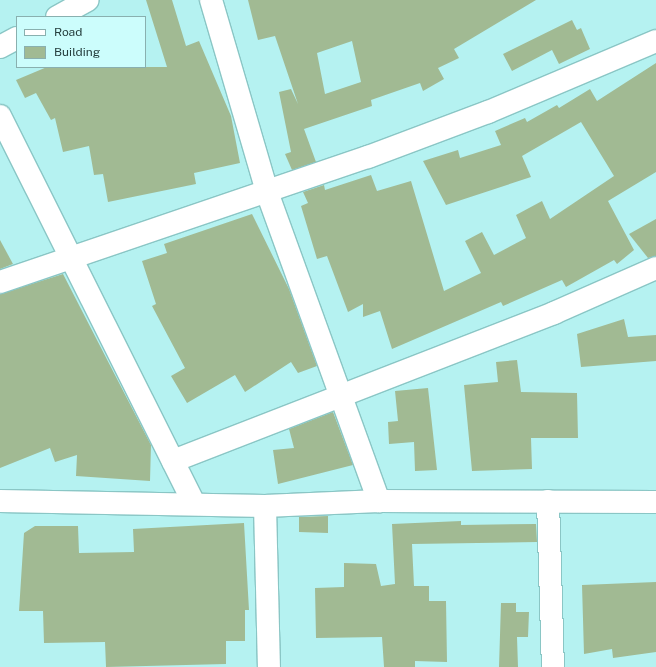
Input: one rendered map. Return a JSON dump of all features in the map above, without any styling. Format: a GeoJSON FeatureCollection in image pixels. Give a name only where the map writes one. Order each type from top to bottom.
{"type":"FeatureCollection","features":[{"type":"Feature","properties":{"kind":"street"},"geometry":{"type":"LineString","coordinates":[[58,16],[88,0]]}},
{"type":"Feature","properties":{"kind":"street"},"geometry":{"type":"LineString","coordinates":[[211,0],[267,192],[342,394],[379,501]]}},
{"type":"Feature","properties":{"kind":"street"},"geometry":{"type":"LineString","coordinates":[[0,47],[16,39]]}},
{"type":"Feature","properties":{"kind":"street"},"geometry":{"type":"LineString","coordinates":[[0,282],[70,256],[267,192],[488,112],[656,40]]}},
{"type":"Feature","properties":{"kind":"street"},"geometry":{"type":"LineString","coordinates":[[0,116],[194,503]]}},
{"type":"Feature","properties":{"kind":"street"},"geometry":{"type":"LineString","coordinates":[[173,461],[342,394],[554,313],[656,268]]}},
{"type":"Feature","properties":{"kind":"street"},"geometry":{"type":"LineString","coordinates":[[0,501],[194,503],[265,506],[379,501],[656,502]]}},
{"type":"Feature","properties":{"kind":"street"},"geometry":{"type":"LineString","coordinates":[[548,501],[553,667]]}},
{"type":"Feature","properties":{"kind":"street"},"geometry":{"type":"LineString","coordinates":[[265,506],[269,667]]}},
{"type":"Feature","properties":{"kind":"building"},"geometry":{"type":"Polygon","coordinates":[[[146,0],[172,0],[186,46],[199,41],[231,116],[240,163],[194,173],[196,184],[108,202],[103,174],[94,175],[89,146],[63,152],[55,118],[51,120],[36,93],[25,98],[16,80],[45,68],[167,67],[146,0]]]}},
{"type":"Feature","properties":{"kind":"building"},"geometry":{"type":"Polygon","coordinates":[[[248,0],[536,0],[454,49],[459,58],[438,68],[444,79],[423,91],[420,83],[371,100],[372,106],[304,129],[316,162],[292,170],[285,154],[291,152],[279,92],[291,89],[298,104],[275,36],[258,40],[248,0]],[[352,41],[317,53],[325,94],[361,82],[352,41]]]}},
{"type":"Feature","properties":{"kind":"building"},"geometry":{"type":"Polygon","coordinates":[[[572,20],[577,30],[581,28],[590,49],[559,64],[552,50],[512,71],[503,54],[572,20]]]}},
{"type":"Feature","properties":{"kind":"building"},"geometry":{"type":"Polygon","coordinates":[[[656,63],[656,172],[608,201],[634,250],[617,264],[614,260],[566,287],[562,280],[503,306],[501,302],[392,349],[380,311],[363,317],[363,304],[348,312],[327,256],[317,259],[301,206],[308,203],[303,192],[324,185],[325,190],[371,175],[377,191],[411,181],[444,291],[481,273],[465,241],[482,232],[494,255],[526,238],[516,215],[542,201],[550,219],[614,176],[581,122],[522,156],[531,177],[446,205],[423,161],[458,150],[460,158],[501,145],[495,131],[525,118],[527,122],[557,105],[559,108],[590,89],[597,101],[656,63]]]}},
{"type":"Feature","properties":{"kind":"building"},"geometry":{"type":"Polygon","coordinates":[[[252,214],[289,289],[317,366],[298,373],[291,362],[245,392],[235,375],[187,403],[171,376],[185,368],[152,306],[156,304],[142,261],[167,253],[164,244],[252,214]]]}},
{"type":"Feature","properties":{"kind":"building"},"geometry":{"type":"Polygon","coordinates":[[[656,219],[656,256],[648,258],[629,234],[656,219]]]}},
{"type":"Feature","properties":{"kind":"building"},"geometry":{"type":"Polygon","coordinates":[[[0,240],[13,264],[0,269],[0,240]]]}},
{"type":"Feature","properties":{"kind":"building"},"geometry":{"type":"Polygon","coordinates":[[[63,274],[151,445],[150,481],[76,476],[77,455],[55,462],[50,448],[0,468],[0,294],[63,274]]]}},
{"type":"Feature","properties":{"kind":"building"},"geometry":{"type":"Polygon","coordinates":[[[624,319],[628,337],[656,335],[656,361],[581,367],[577,334],[624,319]]]}},
{"type":"Feature","properties":{"kind":"building"},"geometry":{"type":"Polygon","coordinates":[[[517,360],[521,392],[577,393],[578,438],[531,438],[532,469],[472,471],[464,385],[498,382],[496,362],[517,360]]]}},
{"type":"Feature","properties":{"kind":"building"},"geometry":{"type":"Polygon","coordinates":[[[428,388],[437,470],[415,471],[414,442],[389,444],[388,422],[398,421],[395,391],[428,388]]]}},
{"type":"Feature","properties":{"kind":"building"},"geometry":{"type":"Polygon","coordinates":[[[333,412],[353,465],[278,484],[273,450],[294,448],[289,429],[333,412]]]}},
{"type":"Feature","properties":{"kind":"building"},"geometry":{"type":"Polygon","coordinates":[[[328,516],[328,533],[299,532],[299,517],[328,516]]]}},
{"type":"Feature","properties":{"kind":"building"},"geometry":{"type":"Polygon","coordinates":[[[461,521],[461,525],[536,524],[537,542],[412,544],[414,586],[429,586],[429,601],[446,601],[447,662],[415,661],[415,667],[384,667],[382,637],[316,638],[315,588],[344,587],[344,563],[376,564],[381,586],[395,584],[392,524],[461,521]]]}},
{"type":"Feature","properties":{"kind":"building"},"geometry":{"type":"Polygon","coordinates":[[[244,523],[249,610],[245,610],[245,641],[226,641],[226,664],[106,667],[105,642],[44,643],[43,611],[19,611],[24,533],[35,526],[78,526],[79,553],[134,552],[133,529],[244,523]]]}},
{"type":"Feature","properties":{"kind":"building"},"geometry":{"type":"Polygon","coordinates":[[[656,582],[656,652],[613,658],[612,649],[584,654],[582,585],[656,582]]]}},
{"type":"Feature","properties":{"kind":"building"},"geometry":{"type":"Polygon","coordinates":[[[501,603],[516,603],[516,612],[529,612],[528,637],[517,637],[518,667],[499,667],[501,603]]]}}]}
